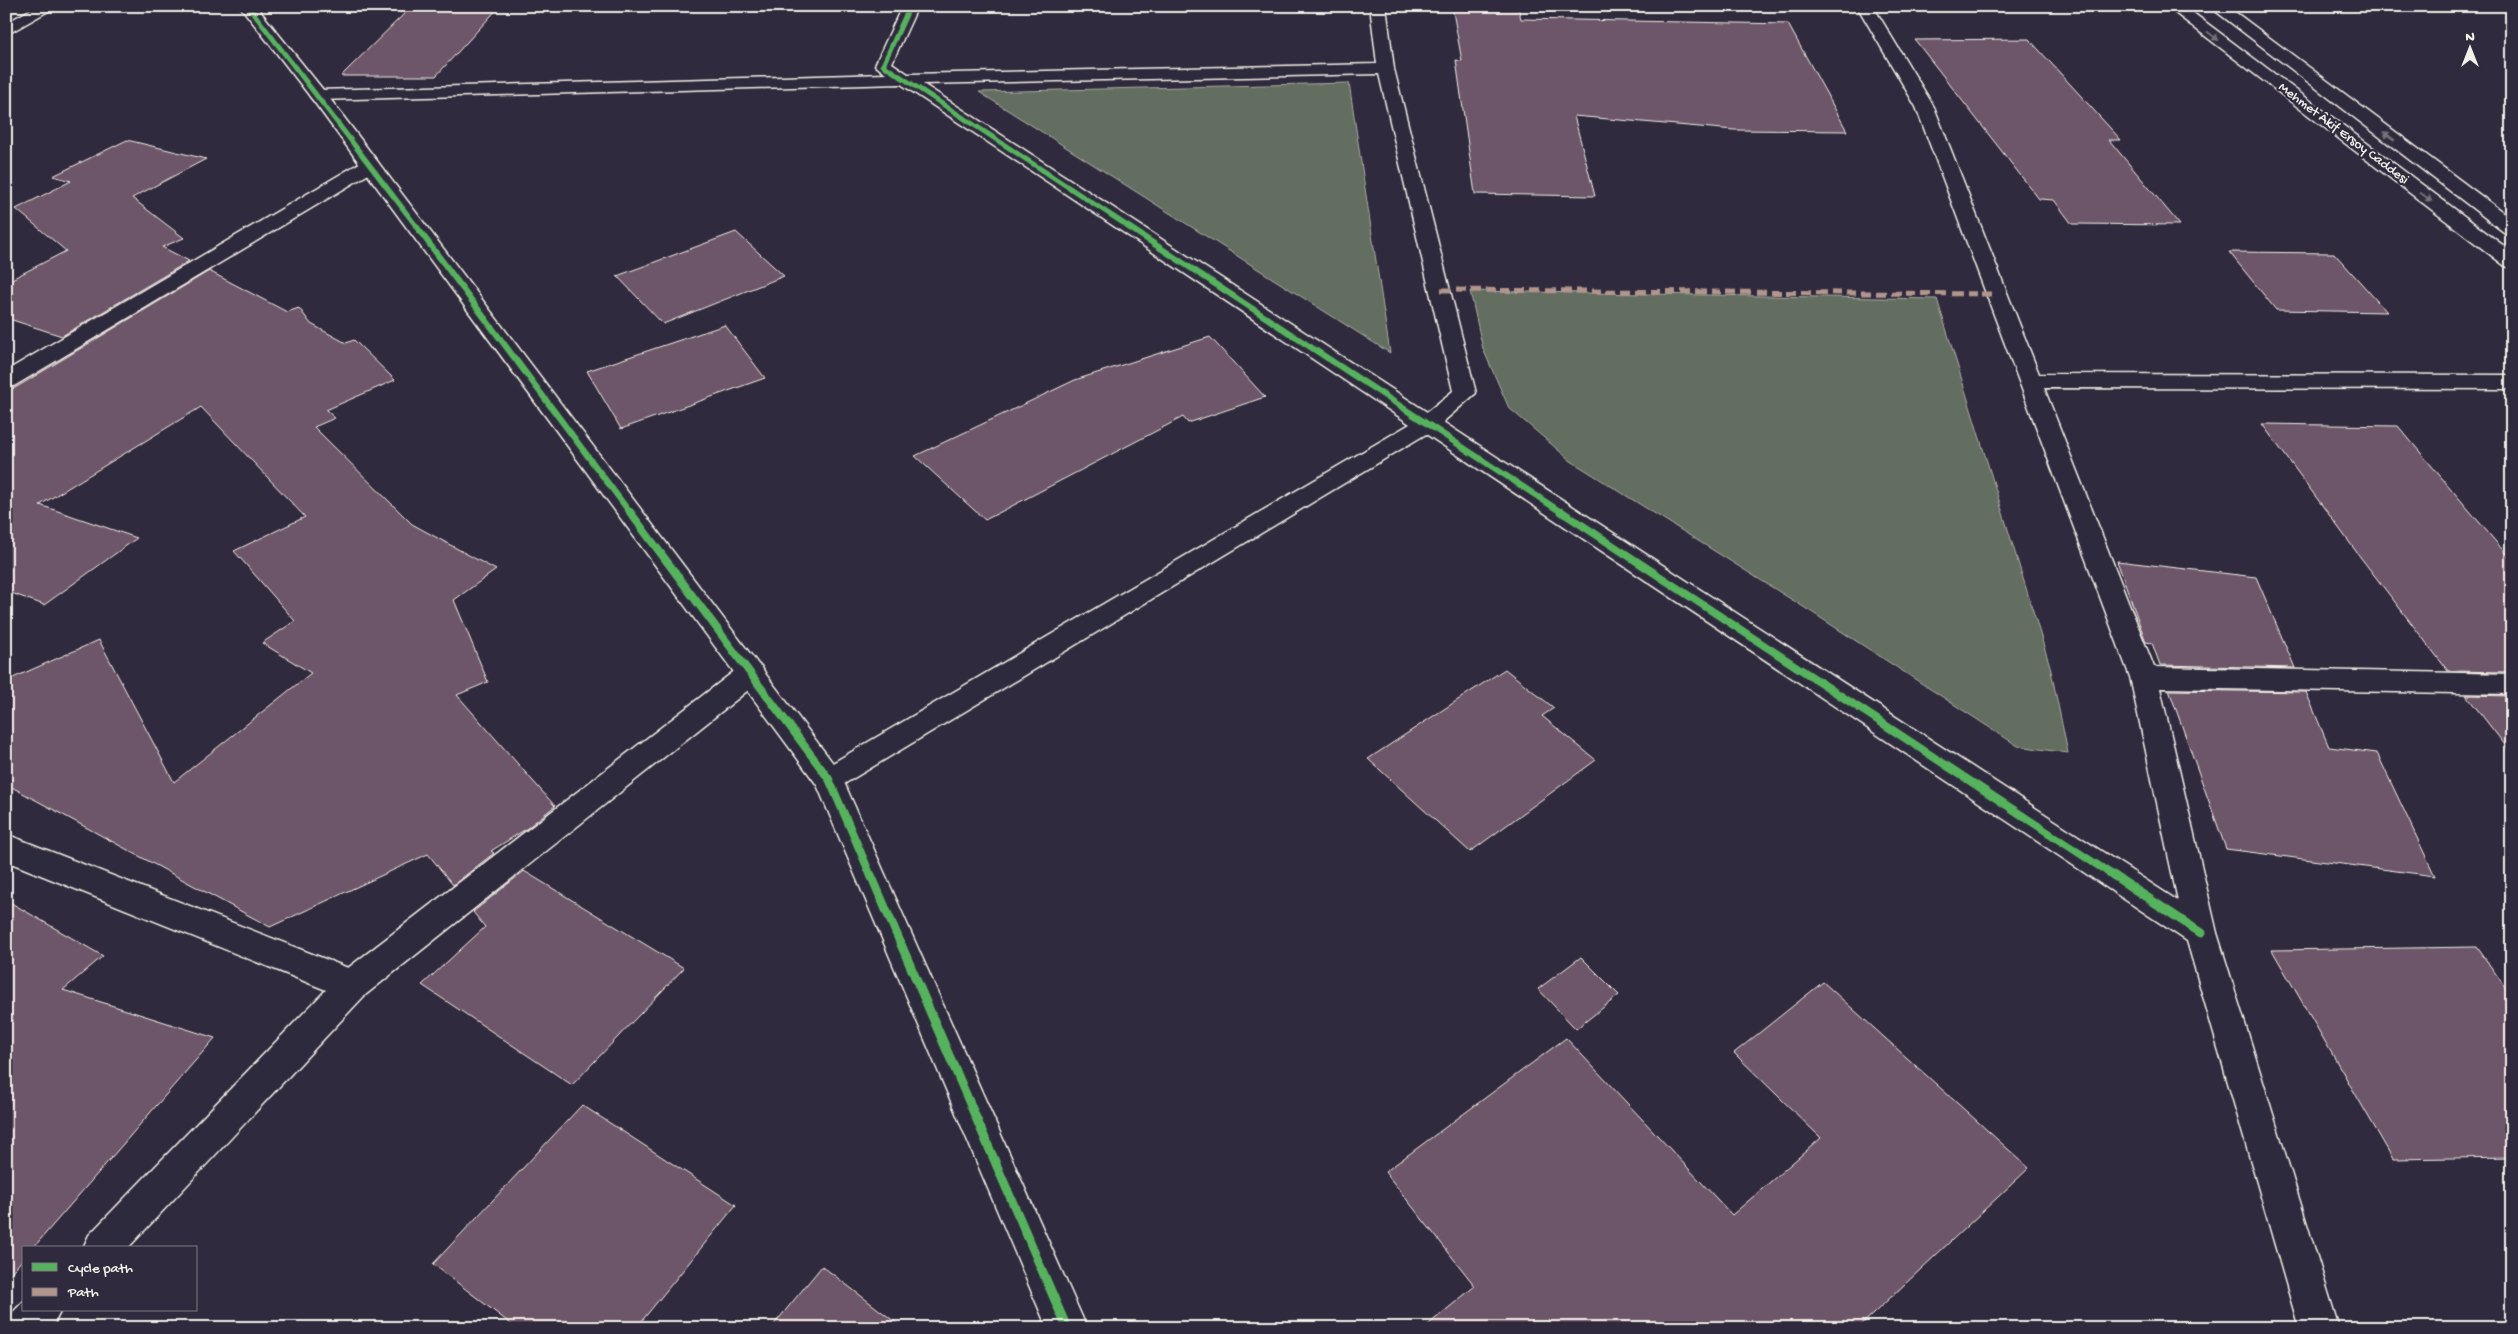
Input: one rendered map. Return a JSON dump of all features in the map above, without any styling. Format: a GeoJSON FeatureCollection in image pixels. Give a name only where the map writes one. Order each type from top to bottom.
{"type":"FeatureCollection","features":[{"type":"Feature","properties":{"kind":"street"},"geometry":{"type":"LineString","coordinates":[[6,30],[49,6]]}},
{"type":"Feature","properties":{"kind":"street"},"geometry":{"type":"LineString","coordinates":[[248,6],[318,95],[829,779],[1067,1328]]}},
{"type":"Feature","properties":{"kind":"street"},"geometry":{"type":"LineString","coordinates":[[910,6],[883,65],[2201,933]]}},
{"type":"Feature","properties":{"kind":"street"},"geometry":{"type":"LineString","coordinates":[[829,779],[1427,424],[1465,392],[1386,69],[1378,6]]}},
{"type":"Feature","properties":{"kind":"street"},"geometry":{"type":"LineString","coordinates":[[1865,6],[1925,107],[2144,677],[2201,933],[2319,1328]]}},
{"type":"Feature","properties":{"kind":"street","name":"Mehmet Âkif Ersoy Caddesi"},"geometry":{"type":"LineString","coordinates":[[2174,6],[2512,262]]}},
{"type":"Feature","properties":{"kind":"street","name":"Mehmet Âkif Ersoy Caddesi"},"geometry":{"type":"LineString","coordinates":[[2217,6],[2512,229]]}},
{"type":"Feature","properties":{"kind":"street"},"geometry":{"type":"LineString","coordinates":[[318,95],[904,79],[1386,69]]}},
{"type":"Feature","properties":{"kind":"street"},"geometry":{"type":"LineString","coordinates":[[6,380],[370,165]]}},
{"type":"Feature","properties":{"kind":"street"},"geometry":{"type":"LineString","coordinates":[[2030,381],[2512,382]]}},
{"type":"Feature","properties":{"kind":"street"},"geometry":{"type":"LineString","coordinates":[[104,1246],[352,985],[751,673]]}},
{"type":"Feature","properties":{"kind":"street"},"geometry":{"type":"LineString","coordinates":[[2144,677],[2512,684]]}},
{"type":"Feature","properties":{"kind":"street"},"geometry":{"type":"LineString","coordinates":[[6,847],[352,985]]}},
{"type":"Feature","properties":{"kind":"street"},"geometry":{"type":"LineString","coordinates":[[25,1328],[40,1312]]}},
{"type":"Feature","properties":{"kind":"green space"},"geometry":{"type":"Polygon","coordinates":[[[1349,83],[1390,353],[979,92],[1349,83]]]}},
{"type":"Feature","properties":{"kind":"green space"},"geometry":{"type":"Polygon","coordinates":[[[1470,291],[1937,299],[2050,666],[2068,753],[2018,746],[1813,613],[1571,461],[1509,408],[1483,349],[1470,291]]]}},
{"type":"Feature","properties":{"kind":"building"},"geometry":{"type":"Polygon","coordinates":[[[412,6],[500,6],[436,76],[341,76],[412,6]]]}},
{"type":"Feature","properties":{"kind":"building"},"geometry":{"type":"Polygon","coordinates":[[[1452,6],[1518,6],[1521,19],[1788,24],[1847,131],[1734,130],[1574,116],[1595,196],[1475,194],[1456,60],[1462,61],[1452,6]]]}},
{"type":"Feature","properties":{"kind":"building"},"geometry":{"type":"Polygon","coordinates":[[[2029,39],[2121,140],[2109,140],[2180,225],[2072,224],[2054,200],[2039,199],[1915,40],[2029,39]]]}},
{"type":"Feature","properties":{"kind":"building"},"geometry":{"type":"Polygon","coordinates":[[[127,140],[206,159],[132,198],[184,238],[162,247],[189,261],[62,336],[6,318],[6,282],[66,251],[16,209],[71,181],[53,176],[127,140]]]}},
{"type":"Feature","properties":{"kind":"building"},"geometry":{"type":"Polygon","coordinates":[[[736,232],[784,276],[663,324],[617,276],[736,232]]]}},
{"type":"Feature","properties":{"kind":"building"},"geometry":{"type":"Polygon","coordinates":[[[2229,252],[2334,253],[2387,312],[2276,310],[2229,252]]]}},
{"type":"Feature","properties":{"kind":"building"},"geometry":{"type":"Polygon","coordinates":[[[209,271],[287,312],[299,308],[311,324],[346,343],[354,340],[395,380],[326,410],[335,418],[314,427],[412,524],[496,570],[454,600],[488,682],[457,695],[555,806],[526,829],[491,851],[494,853],[453,885],[428,854],[270,927],[6,784],[6,681],[99,640],[174,782],[311,673],[262,643],[295,621],[234,551],[305,517],[201,407],[40,505],[137,538],[44,605],[6,591],[6,390],[15,388],[209,271]]]}},
{"type":"Feature","properties":{"kind":"building"},"geometry":{"type":"Polygon","coordinates":[[[725,325],[765,378],[621,429],[587,371],[725,325]]]}},
{"type":"Feature","properties":{"kind":"building"},"geometry":{"type":"Polygon","coordinates":[[[1210,337],[1265,397],[1188,423],[1183,417],[985,520],[915,456],[1075,380],[1210,337]]]}},
{"type":"Feature","properties":{"kind":"building"},"geometry":{"type":"Polygon","coordinates":[[[2262,424],[2398,426],[2512,561],[2512,672],[2448,671],[2361,558],[2262,424]]]}},
{"type":"Feature","properties":{"kind":"building"},"geometry":{"type":"Polygon","coordinates":[[[2117,561],[2256,577],[2295,668],[2160,665],[2152,643],[2146,642],[2117,561]]]}},
{"type":"Feature","properties":{"kind":"building"},"geometry":{"type":"Polygon","coordinates":[[[1505,669],[1554,708],[1542,716],[1596,760],[1470,852],[1368,759],[1505,669]]]}},
{"type":"Feature","properties":{"kind":"building"},"geometry":{"type":"Polygon","coordinates":[[[2169,690],[2306,692],[2329,747],[2377,753],[2435,876],[2226,849],[2169,690]]]}},
{"type":"Feature","properties":{"kind":"building"},"geometry":{"type":"Polygon","coordinates":[[[2466,695],[2512,696],[2512,754],[2466,695]]]}},
{"type":"Feature","properties":{"kind":"building"},"geometry":{"type":"Polygon","coordinates":[[[524,871],[684,968],[572,1085],[422,985],[485,927],[473,912],[524,871]]]}},
{"type":"Feature","properties":{"kind":"building"},"geometry":{"type":"Polygon","coordinates":[[[6,900],[103,956],[63,990],[215,1038],[35,1246],[22,1246],[22,1260],[6,1278],[6,900]]]}},
{"type":"Feature","properties":{"kind":"building"},"geometry":{"type":"Polygon","coordinates":[[[2477,947],[2512,997],[2512,1157],[2393,1159],[2272,950],[2477,947]]]}},
{"type":"Feature","properties":{"kind":"building"},"geometry":{"type":"Polygon","coordinates":[[[1581,957],[1619,995],[1576,1029],[1538,989],[1581,957]]]}},
{"type":"Feature","properties":{"kind":"building"},"geometry":{"type":"Polygon","coordinates":[[[1823,982],[2029,1168],[1858,1328],[1424,1328],[1475,1286],[1385,1172],[1566,1038],[1732,1215],[1821,1138],[1734,1053],[1823,982]]]}},
{"type":"Feature","properties":{"kind":"building"},"geometry":{"type":"Polygon","coordinates":[[[582,1105],[736,1205],[636,1328],[516,1328],[433,1264],[582,1105]]]}},
{"type":"Feature","properties":{"kind":"building"},"geometry":{"type":"Polygon","coordinates":[[[822,1266],[903,1328],[771,1328],[822,1266]]]}},
{"type":"Feature","properties":{"kind":"marked path"},"geometry":{"type":"LineString","coordinates":[[1441,290],[1995,294]]}},
{"type":"Feature","properties":{"kind":"cycle path"},"geometry":{"type":"LineString","coordinates":[[248,6],[318,95],[829,779],[1067,1328]]}},
{"type":"Feature","properties":{"kind":"cycle path"},"geometry":{"type":"LineString","coordinates":[[910,6],[883,65],[2201,933]]}}]}
